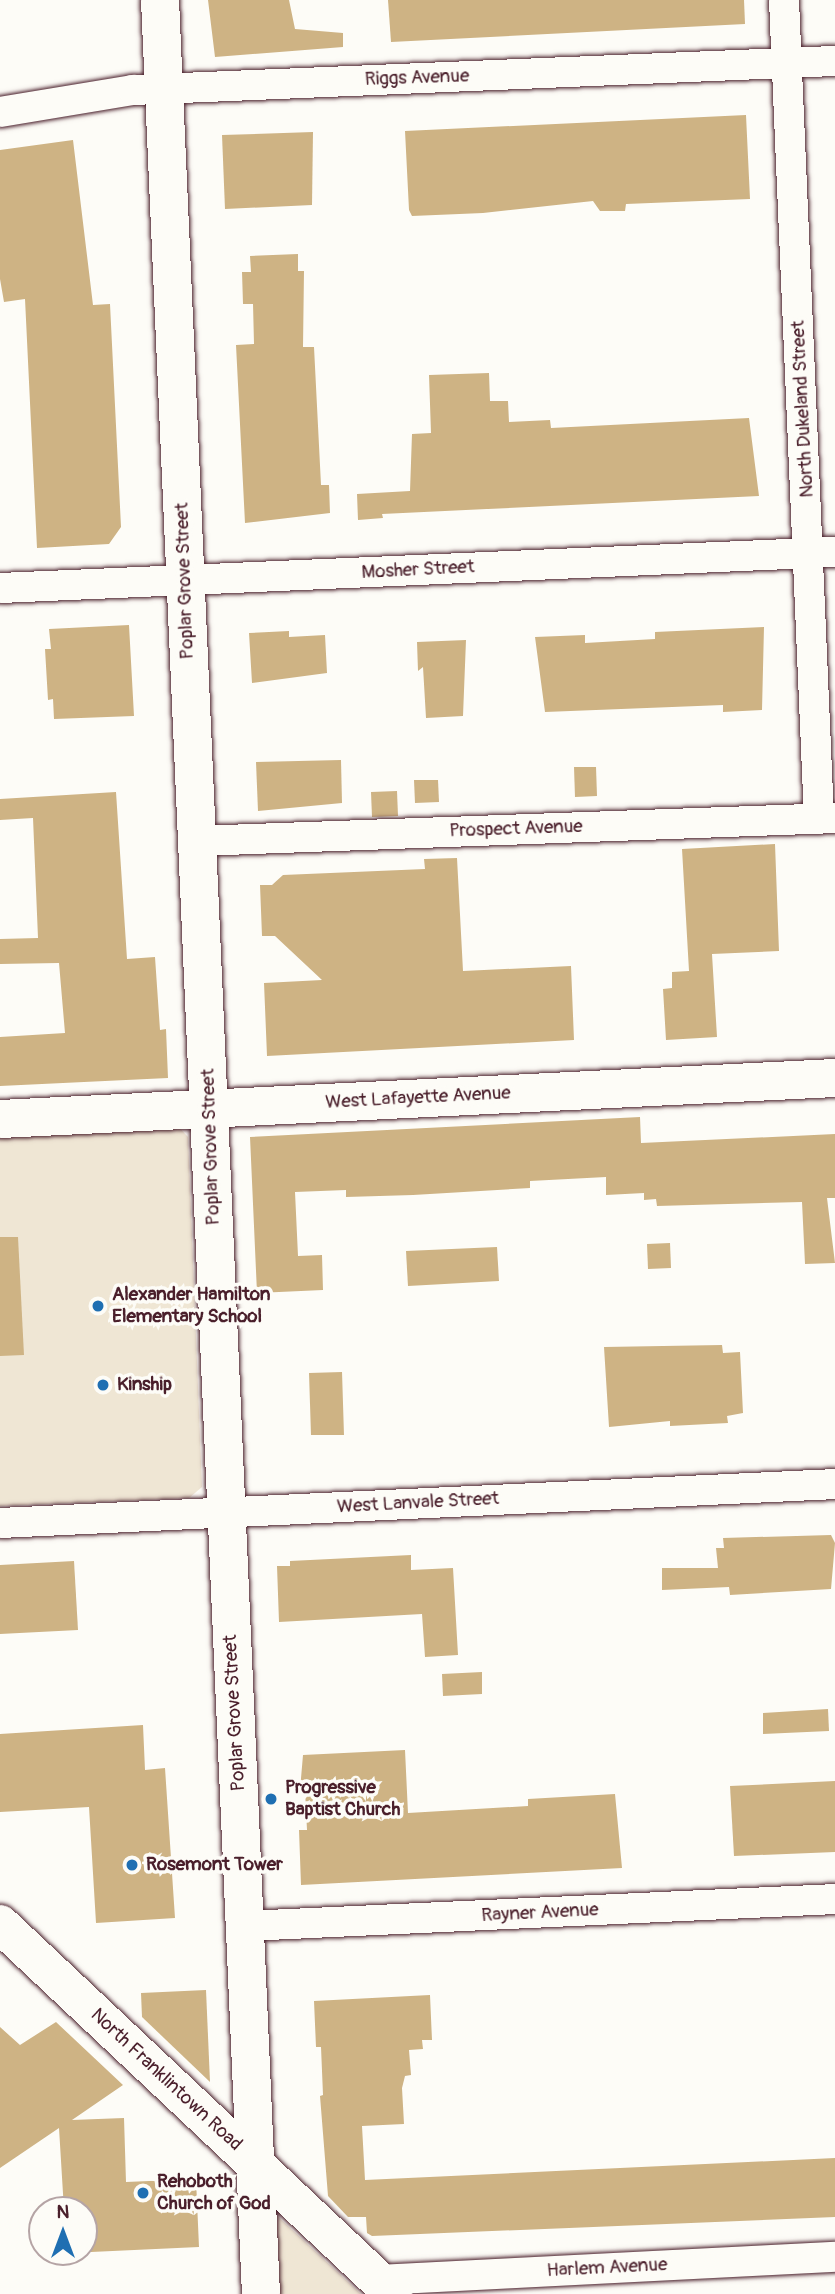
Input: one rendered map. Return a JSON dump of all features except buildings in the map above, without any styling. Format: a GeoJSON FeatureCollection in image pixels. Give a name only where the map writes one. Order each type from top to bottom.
{"type":"FeatureCollection","features":[{"type":"Feature","properties":{"kind":"main road","name":"Poplar Grove Street"},"geometry":{"type":"LineString","coordinates":[[160,0],[246,1926],[258,2290]]}},
{"type":"Feature","properties":{"kind":"main road","name":"West Lafayette Avenue"},"geometry":{"type":"LineString","coordinates":[[0,1119],[835,1078]]}},
{"type":"Feature","properties":{"kind":"main road","name":"North Franklintown Road"},"geometry":{"type":"LineString","coordinates":[[0,1924],[386,2287]]}},
{"type":"Feature","properties":{"kind":"street","name":"North Dukeland Street"},"geometry":{"type":"LineString","coordinates":[[783,0],[822,552],[827,818]]}},
{"type":"Feature","properties":{"kind":"street","name":"Riggs Avenue"},"geometry":{"type":"LineString","coordinates":[[0,112],[163,88],[835,61]]}},
{"type":"Feature","properties":{"kind":"street","name":"Mosher Street"},"geometry":{"type":"LineString","coordinates":[[0,588],[822,552]]}},
{"type":"Feature","properties":{"kind":"street","name":"Prospect Avenue"},"geometry":{"type":"LineString","coordinates":[[197,841],[827,818]]}},
{"type":"Feature","properties":{"kind":"street","name":"West Lanvale Street"},"geometry":{"type":"LineString","coordinates":[[0,1523],[835,1484]]}},
{"type":"Feature","properties":{"kind":"street","name":"Rayner Avenue"},"geometry":{"type":"LineString","coordinates":[[246,1926],[835,1899]]}},
{"type":"Feature","properties":{"kind":"street","name":"Harlem Avenue"},"geometry":{"type":"LineString","coordinates":[[386,2287],[835,2257]]}},
{"type":"Feature","properties":{"kind":"shaded area","name":"Alexander Hamilton Elementary School"},"geometry":{"type":"Polygon","coordinates":[[[176,1124],[188,1137],[202,1487],[189,1498],[0,1506],[0,1133],[176,1124]]]}},
{"type":"Feature","properties":{"kind":"shaded area"},"geometry":{"type":"Polygon","coordinates":[[[274,2213],[361,2294],[278,2294],[274,2213]]]}},
{"type":"Feature","properties":{"kind":"place","name":"Alexander Hamilton Elementary School"},"geometry":{"type":"Point","coordinates":[98,1306]}},
{"type":"Feature","properties":{"kind":"place","name":"Kinship"},"geometry":{"type":"Point","coordinates":[103,1385]}},
{"type":"Feature","properties":{"kind":"place","name":"Progressive Baptist Church"},"geometry":{"type":"Point","coordinates":[271,1799]}},
{"type":"Feature","properties":{"kind":"place","name":"Rosemont Tower"},"geometry":{"type":"Point","coordinates":[132,1865]}},
{"type":"Feature","properties":{"kind":"place","name":"Rehoboth Church of God"},"geometry":{"type":"Point","coordinates":[143,2193]}}]}
